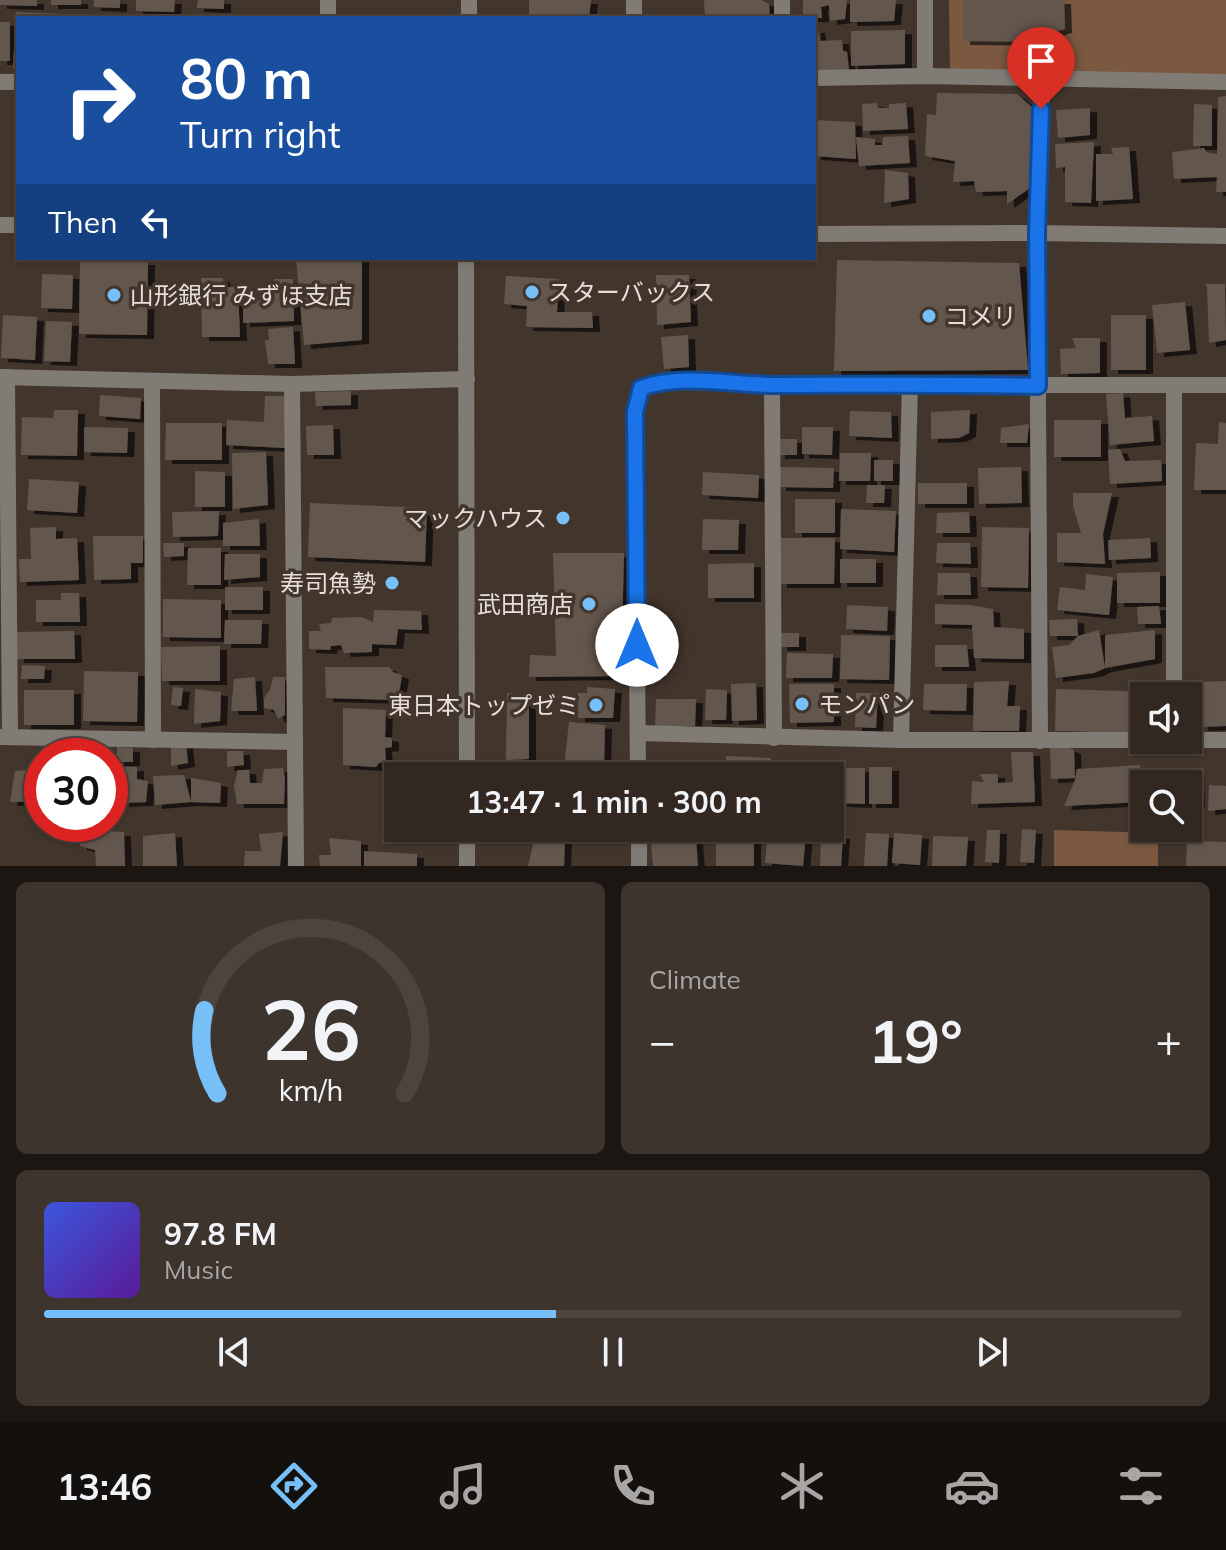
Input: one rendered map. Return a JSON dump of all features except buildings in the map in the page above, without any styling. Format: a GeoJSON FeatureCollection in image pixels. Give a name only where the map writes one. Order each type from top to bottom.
{"type":"FeatureCollection","features":[{"type":"Feature","properties":{"kind":"street"},"geometry":{"type":"LineString","coordinates":[[925,0],[925,76]]}},
{"type":"Feature","properties":{"kind":"street"},"geometry":{"type":"LineString","coordinates":[[816,78],[925,76],[1226,82]]}},
{"type":"Feature","properties":{"kind":"street"},"geometry":{"type":"LineString","coordinates":[[1040,741],[1037,233],[1042,78]]}},
{"type":"Feature","properties":{"kind":"street"},"geometry":{"type":"LineString","coordinates":[[816,234],[1226,236]]}},
{"type":"Feature","properties":{"kind":"street"},"geometry":{"type":"LineString","coordinates":[[466,260],[467,762]]}},
{"type":"Feature","properties":{"kind":"street"},"geometry":{"type":"LineString","coordinates":[[295,742],[5,737],[4,377],[292,384],[467,379]]}},
{"type":"Feature","properties":{"kind":"street"},"geometry":{"type":"LineString","coordinates":[[152,381],[153,740]]}},
{"type":"Feature","properties":{"kind":"street"},"geometry":{"type":"LineString","coordinates":[[638,762],[635,412],[641,388],[661,381],[772,385],[1226,385]]}},
{"type":"Feature","properties":{"kind":"street"},"geometry":{"type":"LineString","coordinates":[[901,740],[910,383]]}},
{"type":"Feature","properties":{"kind":"street"},"geometry":{"type":"LineString","coordinates":[[292,384],[296,866]]}},
{"type":"Feature","properties":{"kind":"street"},"geometry":{"type":"LineString","coordinates":[[772,385],[774,738]]}},
{"type":"Feature","properties":{"kind":"street"},"geometry":{"type":"LineString","coordinates":[[1174,385],[1174,682]]}},
{"type":"Feature","properties":{"kind":"street"},"geometry":{"type":"LineString","coordinates":[[638,733],[901,740],[1130,740]]}},
{"type":"Feature","properties":{"kind":"street"},"geometry":{"type":"LineString","coordinates":[[1202,740],[1226,740]]}},
{"type":"Feature","properties":{"kind":"street"},"geometry":{"type":"LineString","coordinates":[[467,842],[467,866]]}},
{"type":"Feature","properties":{"kind":"street"},"geometry":{"type":"LineString","coordinates":[[639,842],[639,866]]}},
{"type":"Feature","properties":{"kind":"shaded area"},"geometry":{"type":"Polygon","coordinates":[[[949,0],[1226,0],[1226,78],[950,77],[949,0]]]}},
{"type":"Feature","properties":{"kind":"shaded area"},"geometry":{"type":"Polygon","coordinates":[[[1054,830],[1130,832],[1130,842],[1158,842],[1158,866],[1054,866],[1054,830]]]}},
{"type":"Feature","properties":{"kind":"place","name":"スターバックス"},"geometry":{"type":"Point","coordinates":[532,292]}},
{"type":"Feature","properties":{"kind":"place","name":"山形銀行 みずほ支店"},"geometry":{"type":"Point","coordinates":[114,295]}},
{"type":"Feature","properties":{"kind":"place","name":"コメリ"},"geometry":{"type":"Point","coordinates":[929,316]}},
{"type":"Feature","properties":{"kind":"place","name":"マックハウス"},"geometry":{"type":"Point","coordinates":[563,518]}},
{"type":"Feature","properties":{"kind":"place","name":"寿司魚勢"},"geometry":{"type":"Point","coordinates":[392,583]}},
{"type":"Feature","properties":{"kind":"place","name":"武田商店"},"geometry":{"type":"Point","coordinates":[589,604]}},
{"type":"Feature","properties":{"kind":"place","name":"モンパン"},"geometry":{"type":"Point","coordinates":[802,704]}},
{"type":"Feature","properties":{"kind":"place","name":"東日本トップゼミ"},"geometry":{"type":"Point","coordinates":[596,705]}},
{"type":"Feature","properties":{"kind":"route"},"geometry":{"type":"LineString","coordinates":[[637,645],[635,412],[641,388],[661,381],[772,385],[910,383],[1038,386],[1037,233],[1041,109]]}}]}
